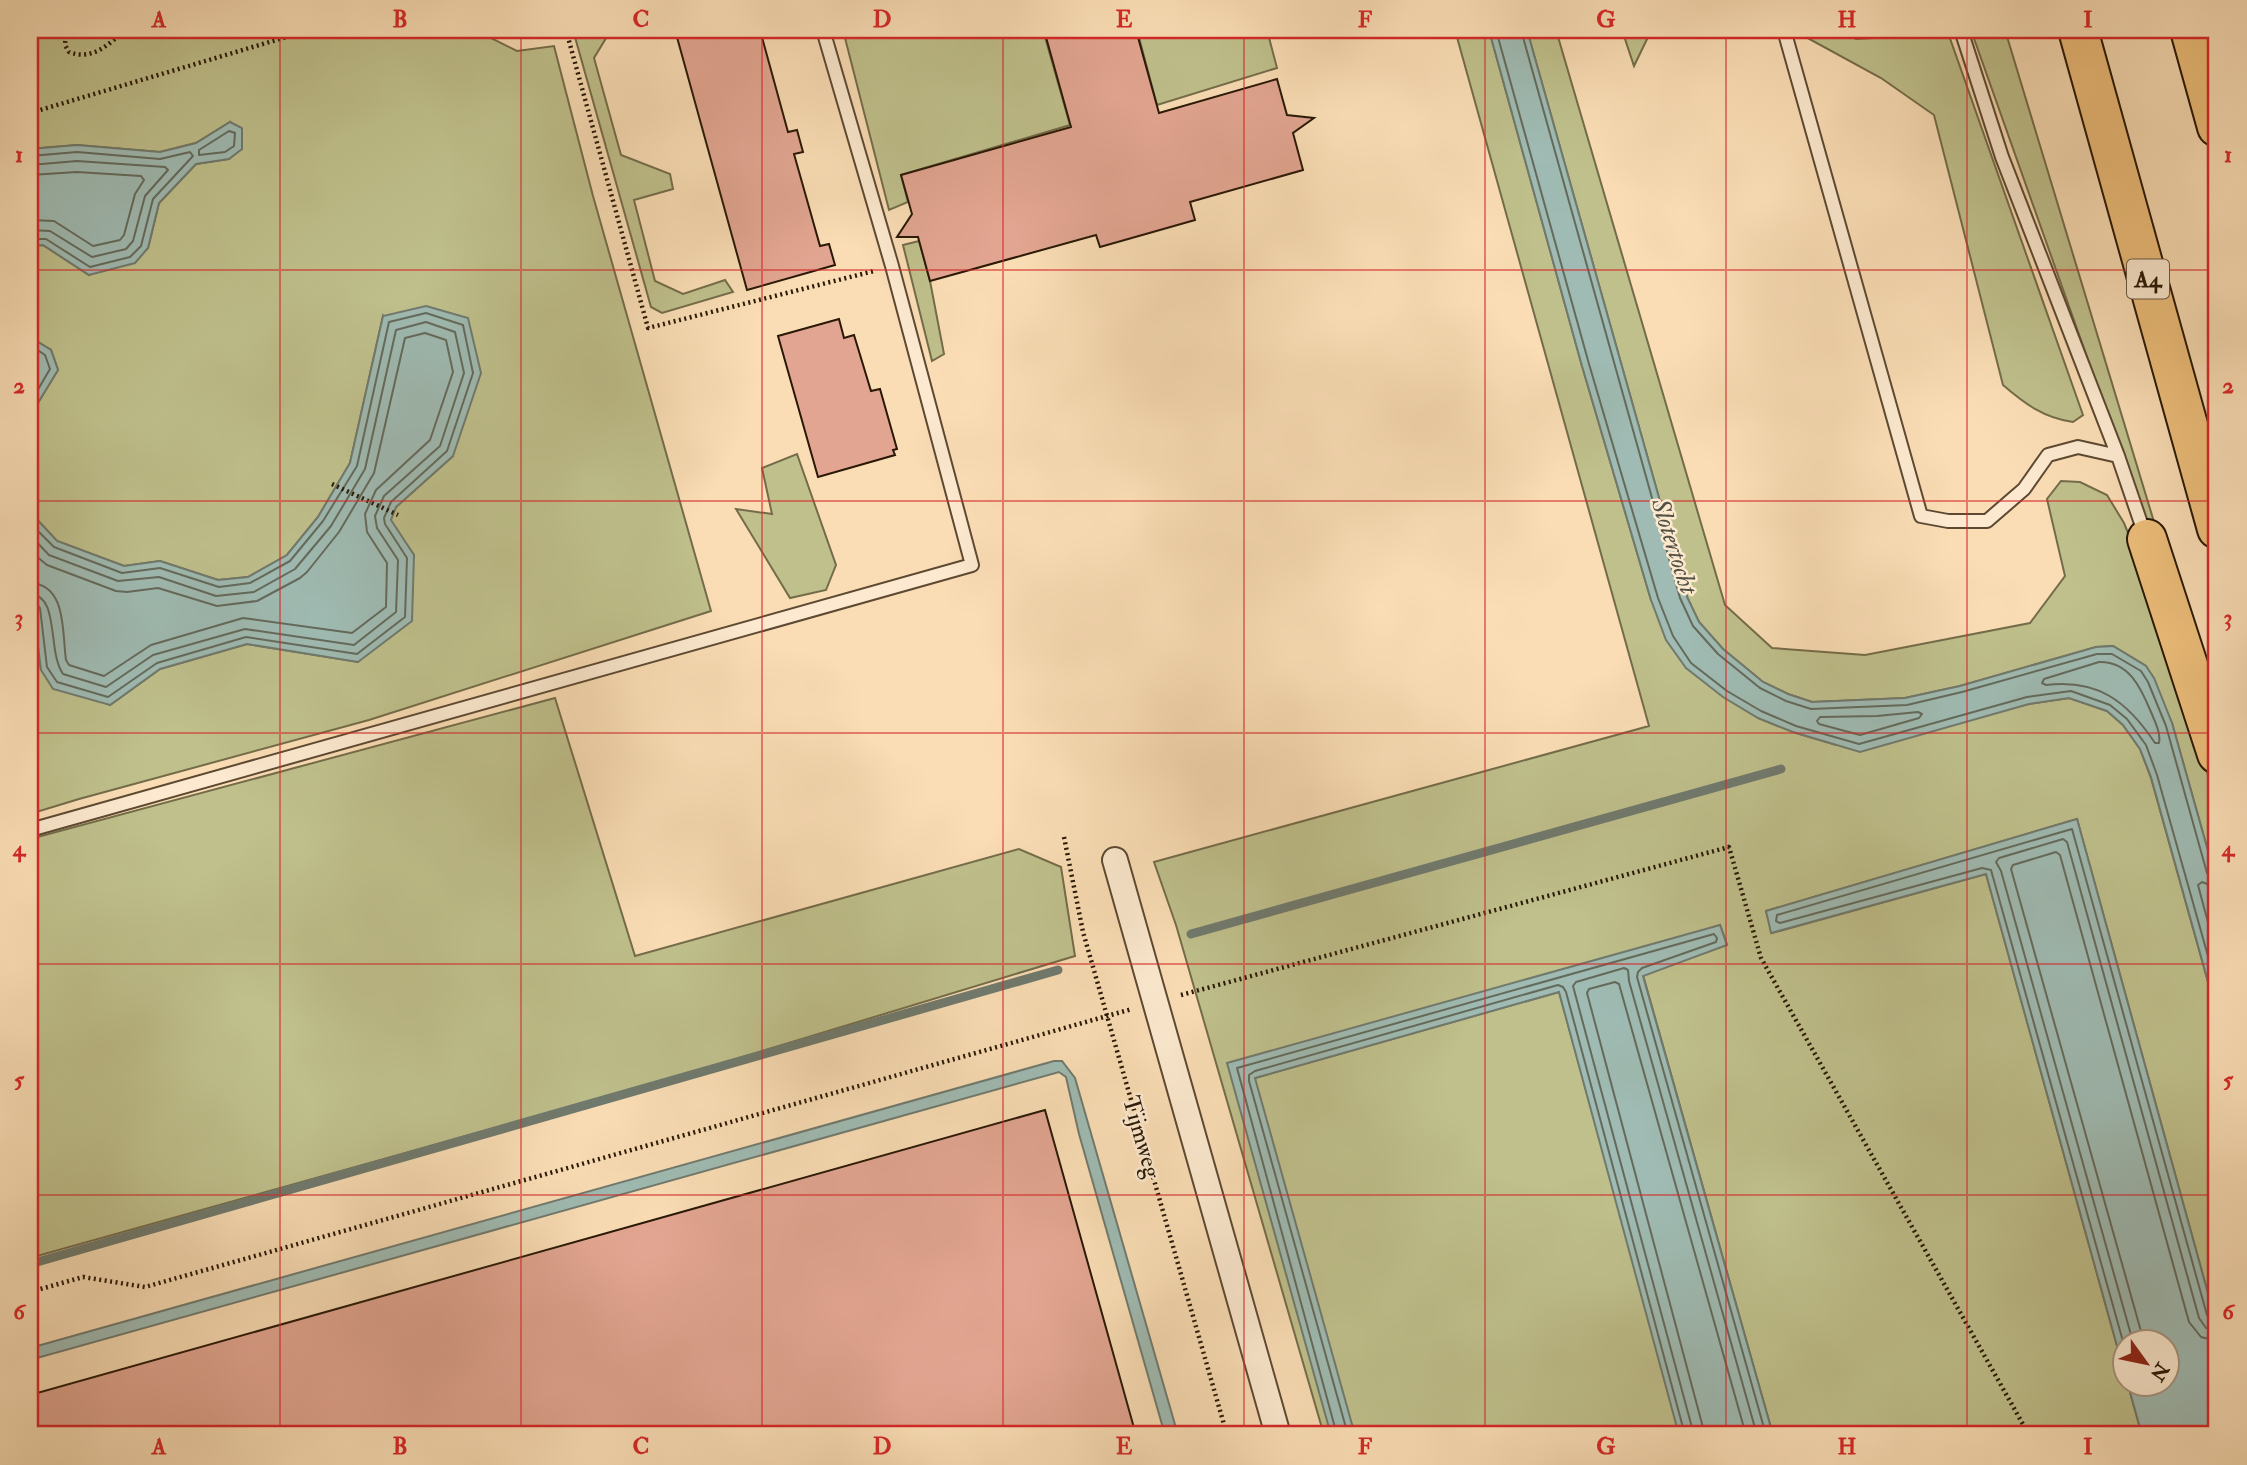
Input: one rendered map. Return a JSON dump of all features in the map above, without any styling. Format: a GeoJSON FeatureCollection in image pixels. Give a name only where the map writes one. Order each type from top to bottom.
{"type":"FeatureCollection","features":[{"type":"Feature","properties":{"kind":"highway","name":"A4"},"geometry":{"type":"LineString","coordinates":[[2078,30],[2217,529]]}},
{"type":"Feature","properties":{"kind":"highway"},"geometry":{"type":"LineString","coordinates":[[2190,30],[2217,127]]}},
{"type":"Feature","properties":{"kind":"highway"},"geometry":{"type":"LineString","coordinates":[[2147,539],[2217,754]]}},
{"type":"Feature","properties":{"kind":"street","name":"Tijmweg"},"geometry":{"type":"LineString","coordinates":[[1115,860],[1278,1435]]}},
{"type":"Feature","properties":{"kind":"lane"},"geometry":{"type":"LineString","coordinates":[[30,830],[972,565],[892,266],[823,30]]}},
{"type":"Feature","properties":{"kind":"lane"},"geometry":{"type":"LineString","coordinates":[[1784,30],[1921,516],[1948,521],[1987,522],[2024,489],[2048,455],[2078,447],[2118,456]]}},
{"type":"Feature","properties":{"kind":"lane"},"geometry":{"type":"LineString","coordinates":[[1961,30],[2002,157],[2118,456],[2147,539]]}},
{"type":"Feature","properties":{"kind":"path"},"geometry":{"type":"LineString","coordinates":[[66,30],[65,45],[69,52],[87,56],[109,44],[125,30]]}},
{"type":"Feature","properties":{"kind":"path"},"geometry":{"type":"LineString","coordinates":[[30,113],[310,30]]}},
{"type":"Feature","properties":{"kind":"path"},"geometry":{"type":"LineString","coordinates":[[566,30],[648,328],[892,266]]}},
{"type":"Feature","properties":{"kind":"path"},"geometry":{"type":"LineString","coordinates":[[332,484],[398,515]]}},
{"type":"Feature","properties":{"kind":"path","name":"Tijmweg"},"geometry":{"type":"LineString","coordinates":[[1064,837],[1083,932],[1227,1435]]}},
{"type":"Feature","properties":{"kind":"path"},"geometry":{"type":"LineString","coordinates":[[30,1292],[83,1277],[145,1287],[1155,1002],[1729,847],[1761,958],[2029,1435]]}},
{"type":"Feature","properties":{"kind":"green space"},"geometry":{"type":"Polygon","coordinates":[[[30,30],[484,30],[485,35],[517,51],[554,46],[593,196],[711,611],[369,720],[30,814],[30,584],[41,669],[110,705],[160,669],[247,644],[358,662],[414,555],[390,520],[396,507],[453,456],[383,316],[350,463],[318,517],[287,555],[248,577],[218,580],[160,561],[124,566],[57,541],[30,512],[30,416],[58,370],[51,350],[30,337],[30,246],[43,245],[89,275],[148,248],[159,203],[196,164],[229,159],[230,122],[196,143],[160,152],[77,145],[30,149],[30,30]]]}},
{"type":"Feature","properties":{"kind":"green space"},"geometry":{"type":"Polygon","coordinates":[[[573,30],[611,30],[594,58],[621,155],[670,174],[673,189],[634,200],[655,281],[683,294],[725,280],[733,292],[662,313],[651,307],[573,30]]]}},
{"type":"Feature","properties":{"kind":"green space"},"geometry":{"type":"Polygon","coordinates":[[[875,30],[1043,30],[1070,125],[901,175],[908,202],[889,210],[845,38],[875,30]]]}},
{"type":"Feature","properties":{"kind":"green space"},"geometry":{"type":"Polygon","coordinates":[[[1137,30],[1267,30],[1277,68],[1157,105],[1137,30]]]}},
{"type":"Feature","properties":{"kind":"green space"},"geometry":{"type":"Polygon","coordinates":[[[1455,30],[1489,30],[1582,366],[1651,600],[1758,718],[1836,745],[2069,698],[2107,711],[2123,725],[2140,749],[2151,778],[2217,1014],[2217,1326],[2077,819],[1766,911],[1772,933],[1986,874],[2112,1328],[2110,1398],[2132,1398],[2142,1435],[1773,1435],[1643,975],[1727,945],[1720,925],[1255,1078],[1559,992],[1681,1435],[1324,1435],[1176,925],[1154,862],[1649,726],[1455,30]]]}},
{"type":"Feature","properties":{"kind":"green space"},"geometry":{"type":"Polygon","coordinates":[[[1527,30],[1556,30],[1725,605],[1772,648],[1865,655],[2030,623],[2065,576],[2047,499],[2061,481],[2080,482],[2107,495],[2124,523],[2166,626],[2217,807],[2217,883],[2172,723],[2146,666],[2113,646],[2096,647],[1960,686],[1905,698],[1812,702],[1763,682],[1723,649],[1699,622],[1687,597],[1527,30]]]}},
{"type":"Feature","properties":{"kind":"green space"},"geometry":{"type":"Polygon","coordinates":[[[1622,30],[1649,30],[1634,66],[1622,30]]]}},
{"type":"Feature","properties":{"kind":"green space"},"geometry":{"type":"Polygon","coordinates":[[[1800,30],[1839,30],[1856,39],[1892,37],[1901,35],[1906,30],[1947,30],[2083,415],[2073,422],[2044,414],[2003,385],[1934,115],[1881,78],[1802,35],[1800,30]]]}},
{"type":"Feature","properties":{"kind":"green space"},"geometry":{"type":"Polygon","coordinates":[[[1971,30],[2005,30],[2204,687],[1971,30]]]}},
{"type":"Feature","properties":{"kind":"green space"},"geometry":{"type":"Polygon","coordinates":[[[919,241],[944,354],[932,361],[903,245],[919,241]]]}},
{"type":"Feature","properties":{"kind":"green space"},"geometry":{"type":"Polygon","coordinates":[[[797,454],[836,565],[826,590],[790,598],[736,509],[772,514],[762,468],[797,454]]]}},
{"type":"Feature","properties":{"kind":"green space"},"geometry":{"type":"Polygon","coordinates":[[[555,698],[635,956],[1019,849],[1061,867],[1075,956],[670,1079],[30,1258],[30,839],[555,698]]]}},
{"type":"Feature","properties":{"kind":"water"},"geometry":{"type":"Polygon","coordinates":[[[1489,30],[1527,30],[1687,597],[1699,622],[1723,649],[1763,682],[1812,702],[1905,698],[1960,686],[2096,647],[2113,646],[2146,666],[2154,678],[2172,723],[2217,883],[2217,1014],[2151,777],[2140,749],[2123,725],[2107,711],[2069,698],[2029,704],[1860,752],[1793,732],[1758,718],[1723,697],[1686,668],[1666,640],[1651,600],[1582,366],[1489,30]]]}},
{"type":"Feature","properties":{"kind":"water"},"geometry":{"type":"Polygon","coordinates":[[[230,122],[242,128],[242,149],[229,159],[196,164],[159,203],[148,248],[135,263],[89,275],[43,245],[30,246],[30,149],[77,145],[160,152],[196,143],[230,122]]]}},
{"type":"Feature","properties":{"kind":"water"},"geometry":{"type":"Polygon","coordinates":[[[426,306],[468,318],[481,373],[453,456],[396,507],[391,520],[414,555],[412,621],[358,662],[247,644],[160,669],[110,705],[53,689],[41,670],[30,584],[30,512],[57,541],[124,566],[160,561],[218,580],[248,577],[287,555],[318,517],[350,463],[383,316],[426,306]]]}},
{"type":"Feature","properties":{"kind":"water"},"geometry":{"type":"Polygon","coordinates":[[[30,337],[51,350],[58,370],[30,416],[30,337]]]}},
{"type":"Feature","properties":{"kind":"water"},"geometry":{"type":"Polygon","coordinates":[[[2077,819],[2217,1326],[2217,1435],[2142,1435],[2132,1398],[2180,1398],[2180,1328],[2112,1328],[1986,874],[1771,933],[1766,911],[2077,819]]]}},
{"type":"Feature","properties":{"kind":"water"},"geometry":{"type":"Polygon","coordinates":[[[1720,925],[1727,945],[1643,976],[1773,1435],[1679,1435],[1559,992],[1255,1078],[1355,1435],[1331,1435],[1227,1063],[1720,925]]]}},
{"type":"Feature","properties":{"kind":"water"},"geometry":{"type":"Polygon","coordinates":[[[1054,1061],[1062,1061],[1075,1078],[1178,1435],[1165,1435],[1079,1134],[1066,1077],[1059,1072],[30,1360],[30,1348],[1054,1061]]]}},
{"type":"Feature","properties":{"kind":"building"},"geometry":{"type":"Polygon","coordinates":[[[675,30],[760,30],[788,132],[797,130],[803,152],[794,154],[820,246],[829,244],[835,265],[747,290],[675,30]]]}},
{"type":"Feature","properties":{"kind":"building"},"geometry":{"type":"Polygon","coordinates":[[[1044,30],[1136,30],[1159,113],[1277,79],[1287,115],[1314,118],[1293,133],[1303,170],[1190,202],[1195,220],[1100,247],[1096,235],[930,281],[918,237],[897,237],[912,214],[901,175],[1071,127],[1044,30]]]}},
{"type":"Feature","properties":{"kind":"building"},"geometry":{"type":"Polygon","coordinates":[[[839,319],[844,338],[854,335],[871,391],[880,389],[897,449],[893,450],[895,455],[818,477],[778,336],[839,319]]]}},
{"type":"Feature","properties":{"kind":"building"},"geometry":{"type":"Polygon","coordinates":[[[1045,1110],[1136,1435],[30,1435],[30,1395],[1045,1110]]]}},
{"type":"Feature","properties":{"kind":"waterway"},"geometry":{"type":"LineString","coordinates":[[1191,934],[1781,769]]}},
{"type":"Feature","properties":{"kind":"waterway"},"geometry":{"type":"LineString","coordinates":[[30,1264],[1058,970]]}},
{"type":"Feature","properties":{"kind":"water label","name":"Slotertocht"},"geometry":{"type":"Point","coordinates":[1675,546]}}]}
